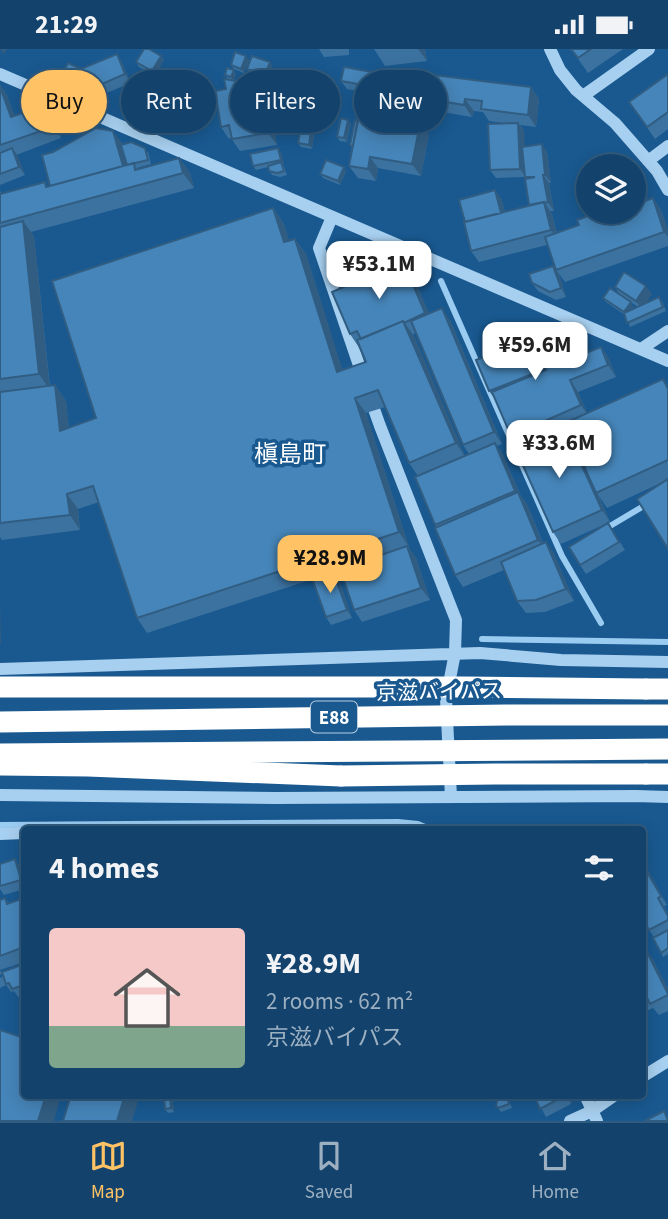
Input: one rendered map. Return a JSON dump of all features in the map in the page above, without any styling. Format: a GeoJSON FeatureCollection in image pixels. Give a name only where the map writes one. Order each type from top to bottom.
{"type":"FeatureCollection","features":[{"type":"Feature","properties":{"kind":"highway"},"geometry":{"type":"LineString","coordinates":[[0,687],[668,689]]}},
{"type":"Feature","properties":{"kind":"highway","name":"京滋バイパス"},"geometry":{"type":"LineString","coordinates":[[0,722],[668,715]]}},
{"type":"Feature","properties":{"kind":"highway","name":"E88"},"geometry":{"type":"LineString","coordinates":[[0,754],[668,749]]}},
{"type":"Feature","properties":{"kind":"highway"},"geometry":{"type":"LineString","coordinates":[[0,765],[341,776],[668,774]]}},
{"type":"Feature","properties":{"kind":"street"},"geometry":{"type":"LineString","coordinates":[[550,49],[559,70],[583,96],[615,123],[657,171],[668,190]]}},
{"type":"Feature","properties":{"kind":"street"},"geometry":{"type":"LineString","coordinates":[[583,96],[649,49]]}},
{"type":"Feature","properties":{"kind":"street"},"geometry":{"type":"LineString","coordinates":[[0,73],[668,361]]}},
{"type":"Feature","properties":{"kind":"street"},"geometry":{"type":"LineString","coordinates":[[648,160],[668,146]]}},
{"type":"Feature","properties":{"kind":"street"},"geometry":{"type":"LineString","coordinates":[[332,217],[319,248],[380,426],[456,620],[455,653],[446,699],[451,797]]}},
{"type":"Feature","properties":{"kind":"street"},"geometry":{"type":"LineString","coordinates":[[641,349],[668,331]]}},
{"type":"Feature","properties":{"kind":"street"},"geometry":{"type":"LineString","coordinates":[[0,669],[455,653],[561,660],[668,662]]}},
{"type":"Feature","properties":{"kind":"street"},"geometry":{"type":"LineString","coordinates":[[0,795],[275,798],[668,797]]}},
{"type":"Feature","properties":{"kind":"street"},"geometry":{"type":"LineString","coordinates":[[0,834],[21,834]]}},
{"type":"Feature","properties":{"kind":"street"},"geometry":{"type":"LineString","coordinates":[[646,1075],[668,1061]]}},
{"type":"Feature","properties":{"kind":"street"},"geometry":{"type":"LineString","coordinates":[[587,1099],[594,1116]]}},
{"type":"Feature","properties":{"kind":"street"},"geometry":{"type":"LineString","coordinates":[[570,1121],[594,1116],[611,1099]]}},
{"type":"Feature","properties":{"kind":"building"},"geometry":{"type":"Polygon","coordinates":[[[144,49],[161,56],[153,70],[136,62],[144,49]]]}},
{"type":"Feature","properties":{"kind":"building"},"geometry":{"type":"Polygon","coordinates":[[[571,49],[591,49],[578,58],[571,49]]]}},
{"type":"Feature","properties":{"kind":"building"},"geometry":{"type":"Polygon","coordinates":[[[235,52],[246,56],[241,69],[231,65],[235,52]]]}},
{"type":"Feature","properties":{"kind":"building"},"geometry":{"type":"Polygon","coordinates":[[[117,54],[123,70],[121,70],[121,76],[107,82],[107,70],[64,70],[68,63],[81,69],[117,54]]]}},
{"type":"Feature","properties":{"kind":"building"},"geometry":{"type":"Polygon","coordinates":[[[252,56],[270,62],[267,70],[247,69],[252,56]]]}},
{"type":"Feature","properties":{"kind":"building"},"geometry":{"type":"Polygon","coordinates":[[[344,67],[361,70],[354,70],[354,83],[341,81],[344,67]]]}},
{"type":"Feature","properties":{"kind":"building"},"geometry":{"type":"Polygon","coordinates":[[[227,68],[234,70],[230,70],[230,77],[225,75],[227,68]]]}},
{"type":"Feature","properties":{"kind":"building"},"geometry":{"type":"Polygon","coordinates":[[[668,74],[668,112],[647,127],[629,102],[668,74]]]}},
{"type":"Feature","properties":{"kind":"building"},"geometry":{"type":"Polygon","coordinates":[[[447,77],[531,87],[528,115],[481,109],[482,101],[465,99],[464,105],[447,102],[447,77]]]}},
{"type":"Feature","properties":{"kind":"building"},"geometry":{"type":"Polygon","coordinates":[[[224,79],[230,80],[230,130],[229,125],[221,127],[216,97],[216,91],[226,89],[224,79]]]}},
{"type":"Feature","properties":{"kind":"building"},"geometry":{"type":"Polygon","coordinates":[[[0,87],[11,117],[21,113],[21,133],[35,133],[0,145],[0,87]]]}},
{"type":"Feature","properties":{"kind":"building"},"geometry":{"type":"Polygon","coordinates":[[[341,118],[348,120],[344,138],[337,137],[340,133],[341,118]]]}},
{"type":"Feature","properties":{"kind":"building"},"geometry":{"type":"Polygon","coordinates":[[[518,123],[520,169],[490,170],[488,124],[518,123]]]}},
{"type":"Feature","properties":{"kind":"building"},"geometry":{"type":"Polygon","coordinates":[[[354,125],[353,146],[350,145],[354,125]]]}},
{"type":"Feature","properties":{"kind":"building"},"geometry":{"type":"Polygon","coordinates":[[[113,131],[123,166],[50,186],[42,155],[53,152],[87,133],[113,131]]]}},
{"type":"Feature","properties":{"kind":"building"},"geometry":{"type":"Polygon","coordinates":[[[231,133],[268,133],[232,139],[231,133]]]}},
{"type":"Feature","properties":{"kind":"building"},"geometry":{"type":"Polygon","coordinates":[[[300,133],[311,133],[309,145],[298,143],[300,133]]]}},
{"type":"Feature","properties":{"kind":"building"},"geometry":{"type":"Polygon","coordinates":[[[355,133],[418,133],[412,164],[370,157],[368,169],[349,166],[355,133]]]}},
{"type":"Feature","properties":{"kind":"building"},"geometry":{"type":"Polygon","coordinates":[[[131,142],[145,148],[148,160],[127,165],[121,145],[131,142]]]}},
{"type":"Feature","properties":{"kind":"building"},"geometry":{"type":"Polygon","coordinates":[[[542,144],[543,175],[548,202],[529,205],[525,179],[535,177],[525,177],[522,147],[542,144]]]}},
{"type":"Feature","properties":{"kind":"building"},"geometry":{"type":"Polygon","coordinates":[[[12,148],[19,167],[0,174],[0,153],[12,148]]]}},
{"type":"Feature","properties":{"kind":"building"},"geometry":{"type":"Polygon","coordinates":[[[278,148],[281,160],[253,166],[250,154],[278,148]]]}},
{"type":"Feature","properties":{"kind":"building"},"geometry":{"type":"Polygon","coordinates":[[[179,158],[183,173],[0,223],[0,194],[45,182],[46,187],[134,163],[135,170],[179,158]]]}},
{"type":"Feature","properties":{"kind":"building"},"geometry":{"type":"Polygon","coordinates":[[[326,160],[344,167],[338,181],[320,174],[326,160]]]}},
{"type":"Feature","properties":{"kind":"building"},"geometry":{"type":"Polygon","coordinates":[[[281,162],[284,171],[269,171],[268,166],[281,162]]]}},
{"type":"Feature","properties":{"kind":"building"},"geometry":{"type":"Polygon","coordinates":[[[495,190],[501,213],[465,222],[459,200],[495,190]]]}},
{"type":"Feature","properties":{"kind":"building"},"geometry":{"type":"Polygon","coordinates":[[[653,198],[664,232],[556,270],[545,237],[579,224],[646,224],[646,201],[653,198]]]}},
{"type":"Feature","properties":{"kind":"building"},"geometry":{"type":"Polygon","coordinates":[[[544,202],[551,230],[471,251],[464,222],[544,202]]]}},
{"type":"Feature","properties":{"kind":"building"},"geometry":{"type":"Polygon","coordinates":[[[273,208],[284,242],[295,239],[337,372],[366,362],[357,340],[403,321],[456,443],[409,463],[378,390],[355,398],[399,532],[137,618],[93,486],[67,494],[70,515],[0,523],[0,392],[55,385],[60,431],[96,418],[52,281],[273,208]]]}},
{"type":"Feature","properties":{"kind":"building"},"geometry":{"type":"Polygon","coordinates":[[[23,221],[39,374],[0,379],[0,227],[23,221]]]}},
{"type":"Feature","properties":{"kind":"building"},"geometry":{"type":"Polygon","coordinates":[[[403,261],[425,313],[361,339],[357,331],[350,334],[332,292],[403,261]]]}},
{"type":"Feature","properties":{"kind":"building"},"geometry":{"type":"Polygon","coordinates":[[[553,266],[561,288],[550,292],[532,283],[529,274],[553,266]]]}},
{"type":"Feature","properties":{"kind":"building"},"geometry":{"type":"Polygon","coordinates":[[[624,272],[646,286],[636,301],[615,287],[624,272]]]}},
{"type":"Feature","properties":{"kind":"building"},"geometry":{"type":"Polygon","coordinates":[[[610,288],[631,302],[624,312],[603,298],[610,288]]]}},
{"type":"Feature","properties":{"kind":"building"},"geometry":{"type":"Polygon","coordinates":[[[659,297],[663,307],[627,323],[624,313],[659,297]]]}},
{"type":"Feature","properties":{"kind":"building"},"geometry":{"type":"Polygon","coordinates":[[[442,308],[494,432],[463,445],[411,321],[442,308]]]}},
{"type":"Feature","properties":{"kind":"building"},"geometry":{"type":"Polygon","coordinates":[[[541,334],[554,366],[601,347],[608,365],[570,380],[581,405],[511,436],[492,392],[546,370],[489,391],[476,360],[541,334]]]}},
{"type":"Feature","properties":{"kind":"building"},"geometry":{"type":"Polygon","coordinates":[[[663,379],[668,386],[668,460],[596,493],[565,423],[663,379]]]}},
{"type":"Feature","properties":{"kind":"building"},"geometry":{"type":"Polygon","coordinates":[[[565,428],[602,510],[553,532],[516,450],[565,428]]]}},
{"type":"Feature","properties":{"kind":"building"},"geometry":{"type":"Polygon","coordinates":[[[495,443],[515,491],[435,525],[415,477],[495,443]]]}},
{"type":"Feature","properties":{"kind":"building"},"geometry":{"type":"Polygon","coordinates":[[[668,479],[668,549],[637,499],[668,479]]]}},
{"type":"Feature","properties":{"kind":"building"},"geometry":{"type":"Polygon","coordinates":[[[518,492],[538,540],[455,575],[435,528],[518,492]]]}},
{"type":"Feature","properties":{"kind":"building"},"geometry":{"type":"Polygon","coordinates":[[[608,523],[619,542],[580,565],[569,547],[608,523]]]}},
{"type":"Feature","properties":{"kind":"building"},"geometry":{"type":"Polygon","coordinates":[[[546,542],[566,589],[536,600],[517,601],[501,562],[546,542]]]}},
{"type":"Feature","properties":{"kind":"building"},"geometry":{"type":"Polygon","coordinates":[[[407,546],[421,588],[354,610],[340,569],[407,546]]]}},
{"type":"Feature","properties":{"kind":"building"},"geometry":{"type":"Polygon","coordinates":[[[334,574],[347,610],[326,617],[313,581],[334,574]]]}},
{"type":"Feature","properties":{"kind":"building"},"geometry":{"type":"Polygon","coordinates":[[[15,859],[21,880],[0,886],[0,864],[15,859]]]}},
{"type":"Feature","properties":{"kind":"building"},"geometry":{"type":"Polygon","coordinates":[[[646,870],[661,896],[658,898],[668,916],[668,920],[649,930],[646,925],[646,870]]]}},
{"type":"Feature","properties":{"kind":"building"},"geometry":{"type":"Polygon","coordinates":[[[5,898],[7,904],[21,899],[21,948],[0,956],[0,900],[5,898]]]}},
{"type":"Feature","properties":{"kind":"building"},"geometry":{"type":"Polygon","coordinates":[[[668,930],[668,948],[661,953],[653,938],[668,930]]]}},
{"type":"Feature","properties":{"kind":"building"},"geometry":{"type":"Polygon","coordinates":[[[646,950],[668,994],[650,1004],[646,995],[646,950]]]}},
{"type":"Feature","properties":{"kind":"building"},"geometry":{"type":"Polygon","coordinates":[[[21,965],[21,986],[12,989],[9,983],[6,984],[2,972],[21,965]]]}},
{"type":"Feature","properties":{"kind":"building"},"geometry":{"type":"Polygon","coordinates":[[[0,1030],[21,1037],[21,1099],[45,1099],[38,1121],[0,1121],[0,1030]]]}},
{"type":"Feature","properties":{"kind":"building"},"geometry":{"type":"Polygon","coordinates":[[[70,1099],[124,1099],[117,1121],[63,1121],[70,1099]]]}},
{"type":"Feature","properties":{"kind":"building"},"geometry":{"type":"Polygon","coordinates":[[[164,1099],[170,1099],[171,1108],[165,1109],[164,1099]]]}},
{"type":"Feature","properties":{"kind":"building"},"geometry":{"type":"Polygon","coordinates":[[[496,1099],[507,1099],[509,1104],[498,1108],[496,1099]]]}},
{"type":"Feature","properties":{"kind":"building"},"geometry":{"type":"Polygon","coordinates":[[[536,1099],[559,1099],[540,1109],[536,1099]]]}},
{"type":"Feature","properties":{"kind":"building"},"geometry":{"type":"Polygon","coordinates":[[[664,1111],[668,1121],[645,1121],[664,1111]]]}},
{"type":"Feature","properties":{"kind":"waterway"},"geometry":{"type":"LineString","coordinates":[[441,281],[562,556],[601,623]]}},
{"type":"Feature","properties":{"kind":"waterway"},"geometry":{"type":"LineString","coordinates":[[605,529],[647,504]]}},
{"type":"Feature","properties":{"kind":"waterway"},"geometry":{"type":"LineString","coordinates":[[482,639],[668,642]]}},
{"type":"Feature","properties":{"kind":"waterway"},"geometry":{"type":"LineString","coordinates":[[0,825],[398,822],[423,826]]}},
{"type":"Feature","properties":{"kind":"district","name":"槇島町"},"geometry":{"type":"Point","coordinates":[290,454]}}]}
